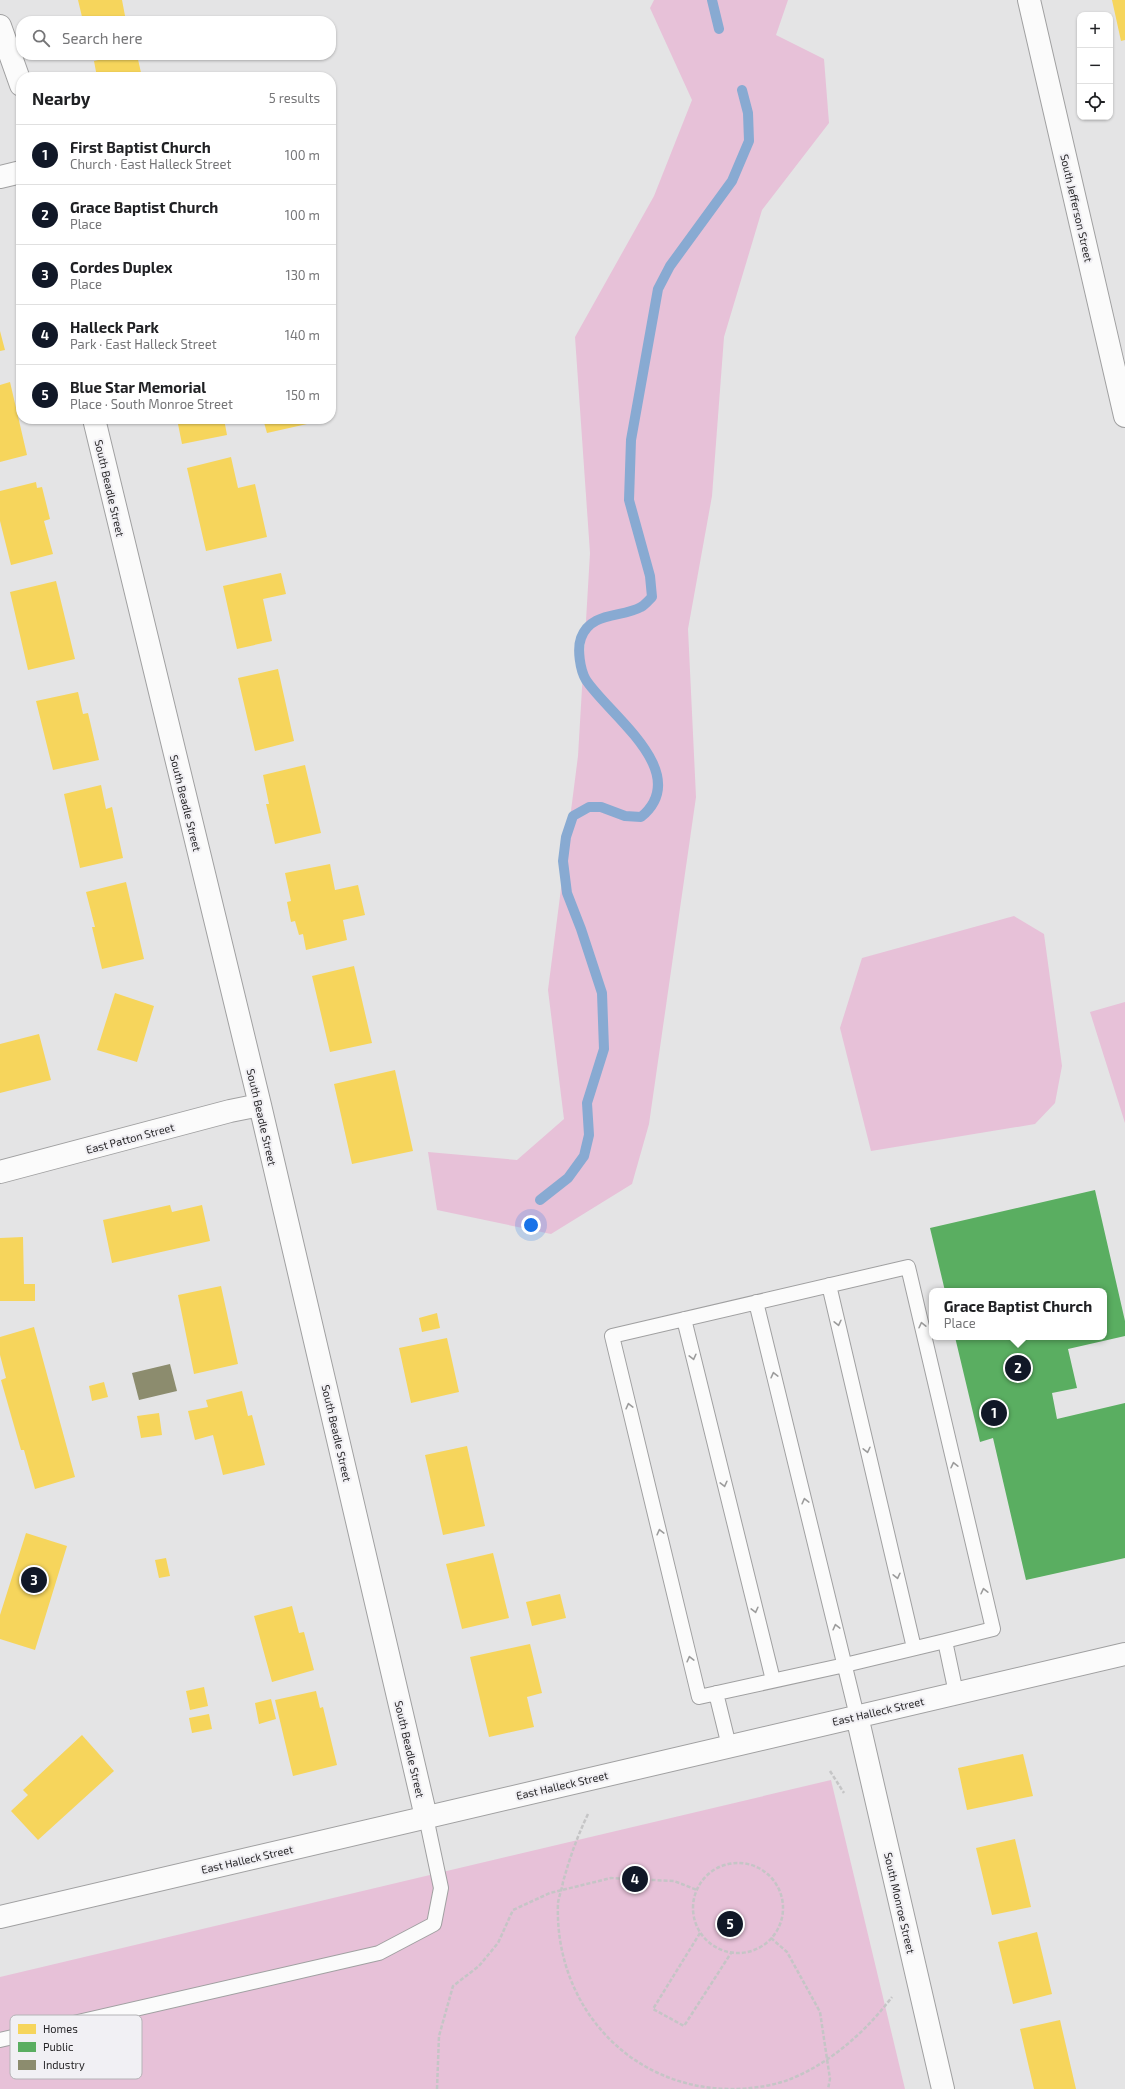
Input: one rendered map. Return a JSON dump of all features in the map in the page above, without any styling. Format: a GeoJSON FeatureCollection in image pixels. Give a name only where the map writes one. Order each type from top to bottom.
{"type":"FeatureCollection","features":[{"type":"Feature","properties":{"kind":"street","name":"South Jefferson Street"},"geometry":{"type":"LineString","coordinates":[[1029,0],[1125,416]]}},
{"type":"Feature","properties":{"kind":"street"},"geometry":{"type":"LineString","coordinates":[[0,26],[16,72]]}},
{"type":"Feature","properties":{"kind":"street"},"geometry":{"type":"LineString","coordinates":[[0,177],[16,173]]}},
{"type":"Feature","properties":{"kind":"street","name":"South Beadle Street"},"geometry":{"type":"LineString","coordinates":[[95,424],[260,1105],[426,1817]]}},
{"type":"Feature","properties":{"kind":"street","name":"East Patton Street"},"geometry":{"type":"LineString","coordinates":[[0,1172],[230,1111],[260,1105]]}},
{"type":"Feature","properties":{"kind":"street","name":"East Halleck Street"},"geometry":{"type":"LineString","coordinates":[[0,1917],[956,1692],[1125,1654]]}},
{"type":"Feature","properties":{"kind":"street","name":"South Monroe Street"},"geometry":{"type":"LineString","coordinates":[[856,1716],[943,2089]]}},
{"type":"Feature","properties":{"kind":"lane"},"geometry":{"type":"LineString","coordinates":[[908,1267],[993,1629],[945,1641],[845,1665],[699,1697],[612,1336],[908,1267]]}},
{"type":"Feature","properties":{"kind":"lane"},"geometry":{"type":"LineString","coordinates":[[829,1285],[914,1648]]}},
{"type":"Feature","properties":{"kind":"lane"},"geometry":{"type":"LineString","coordinates":[[756,1302],[845,1665],[856,1716]]}},
{"type":"Feature","properties":{"kind":"lane"},"geometry":{"type":"LineString","coordinates":[[684,1320],[773,1680]]}},
{"type":"Feature","properties":{"kind":"lane"},"geometry":{"type":"LineString","coordinates":[[945,1641],[956,1692]]}},
{"type":"Feature","properties":{"kind":"lane"},"geometry":{"type":"LineString","coordinates":[[716,1693],[729,1746]]}},
{"type":"Feature","properties":{"kind":"lane"},"geometry":{"type":"LineString","coordinates":[[109,2015],[379,1953],[434,1924],[441,1888],[426,1817]]}},
{"type":"Feature","properties":{"kind":"lane"},"geometry":{"type":"LineString","coordinates":[[0,2040],[10,2038]]}},
{"type":"Feature","properties":{"kind":"path"},"geometry":{"type":"LineString","coordinates":[[588,1814],[572,1848],[558,1902],[563,1957],[577,1996],[600,2031],[632,2058],[668,2078],[709,2088],[751,2089],[791,2079],[827,2061],[874,2020],[893,1995]]}},
{"type":"Feature","properties":{"kind":"path"},"geometry":{"type":"LineString","coordinates":[[738,1863],[753,1865],[766,1873],[776,1884],[782,1899],[783,1914],[778,1928],[771,1938],[756,1950],[742,1953],[731,1952],[714,1947],[700,1933],[695,1924],[692,1910],[696,1890],[700,1882],[710,1872],[723,1865],[738,1863]]}},
{"type":"Feature","properties":{"kind":"path"},"geometry":{"type":"LineString","coordinates":[[437,2089],[439,2036],[453,1986],[479,1966],[498,1943],[513,1910],[550,1894],[611,1878],[674,1881],[696,1890]]}},
{"type":"Feature","properties":{"kind":"path"},"geometry":{"type":"LineString","coordinates":[[700,1933],[653,2009],[684,2026],[731,1952]]}},
{"type":"Feature","properties":{"kind":"path"},"geometry":{"type":"LineString","coordinates":[[771,1938],[787,1952],[820,2012],[830,2079],[828,2089]]}},
{"type":"Feature","properties":{"kind":"shaded area"},"geometry":{"type":"Polygon","coordinates":[[[654,0],[788,0],[776,35],[824,59],[829,123],[762,210],[724,337],[712,496],[688,629],[696,797],[649,1124],[632,1184],[551,1234],[437,1210],[428,1152],[517,1160],[564,1119],[548,990],[578,756],[590,553],[575,337],[654,196],[692,100],[650,8],[654,0]]]}},
{"type":"Feature","properties":{"kind":"shaded area"},"geometry":{"type":"Polygon","coordinates":[[[1014,916],[1044,934],[1062,1066],[1055,1103],[1035,1124],[871,1151],[840,1028],[862,958],[1014,916]]]}},
{"type":"Feature","properties":{"kind":"shaded area"},"geometry":{"type":"Polygon","coordinates":[[[1125,1002],[1125,1123],[1090,1012],[1125,1002]]]}},
{"type":"Feature","properties":{"kind":"shaded area"},"geometry":{"type":"Polygon","coordinates":[[[831,1780],[905,2089],[0,2089],[0,1977],[831,1780]]]}},
{"type":"Feature","properties":{"kind":"building: Homes"},"geometry":{"type":"Polygon","coordinates":[[[78,0],[122,0],[125,16],[82,16],[78,0]]]}},
{"type":"Feature","properties":{"kind":"building: Homes"},"geometry":{"type":"Polygon","coordinates":[[[1112,0],[1125,0],[1125,40],[1121,41],[1112,0]]]}},
{"type":"Feature","properties":{"kind":"building: Homes"},"geometry":{"type":"Polygon","coordinates":[[[138,60],[141,72],[96,72],[94,61],[138,60]]]}},
{"type":"Feature","properties":{"kind":"building: Homes"},"geometry":{"type":"Polygon","coordinates":[[[0,331],[5,350],[0,351],[0,331]]]}},
{"type":"Feature","properties":{"kind":"building: Homes"},"geometry":{"type":"Polygon","coordinates":[[[10,382],[16,408],[16,424],[20,424],[27,455],[0,462],[0,385],[10,382]]]}},
{"type":"Feature","properties":{"kind":"building: Homes"},"geometry":{"type":"Polygon","coordinates":[[[178,424],[225,424],[227,435],[182,444],[178,424]]]}},
{"type":"Feature","properties":{"kind":"building: Homes"},"geometry":{"type":"Polygon","coordinates":[[[264,424],[307,424],[267,433],[264,424]]]}},
{"type":"Feature","properties":{"kind":"building: Homes"},"geometry":{"type":"Polygon","coordinates":[[[231,457],[238,488],[255,484],[267,537],[206,551],[187,468],[231,457]]]}},
{"type":"Feature","properties":{"kind":"building: Homes"},"geometry":{"type":"Polygon","coordinates":[[[36,482],[37,488],[42,487],[50,519],[44,521],[53,554],[11,565],[0,521],[0,491],[36,482]]]}},
{"type":"Feature","properties":{"kind":"building: Homes"},"geometry":{"type":"Polygon","coordinates":[[[281,573],[286,594],[263,599],[272,641],[237,649],[223,586],[281,573]]]}},
{"type":"Feature","properties":{"kind":"building: Homes"},"geometry":{"type":"Polygon","coordinates":[[[56,581],[75,659],[28,670],[10,592],[56,581]]]}},
{"type":"Feature","properties":{"kind":"building: Homes"},"geometry":{"type":"Polygon","coordinates":[[[278,669],[294,741],[255,751],[238,678],[278,669]]]}},
{"type":"Feature","properties":{"kind":"building: Homes"},"geometry":{"type":"Polygon","coordinates":[[[78,692],[83,714],[88,713],[99,760],[53,770],[36,701],[78,692]]]}},
{"type":"Feature","properties":{"kind":"building: Homes"},"geometry":{"type":"Polygon","coordinates":[[[305,765],[321,833],[275,844],[266,804],[269,804],[263,775],[305,765]]]}},
{"type":"Feature","properties":{"kind":"building: Homes"},"geometry":{"type":"Polygon","coordinates":[[[101,785],[106,809],[112,807],[123,858],[80,868],[64,794],[101,785]]]}},
{"type":"Feature","properties":{"kind":"building: Homes"},"geometry":{"type":"Polygon","coordinates":[[[330,864],[335,890],[358,885],[365,915],[343,920],[347,940],[306,950],[303,934],[299,935],[295,921],[291,922],[287,902],[291,901],[285,873],[330,864]]]}},
{"type":"Feature","properties":{"kind":"building: Homes"},"geometry":{"type":"Polygon","coordinates":[[[126,882],[144,959],[102,969],[92,927],[95,927],[86,892],[126,882]]]}},
{"type":"Feature","properties":{"kind":"building: Homes"},"geometry":{"type":"Polygon","coordinates":[[[354,966],[372,1043],[330,1052],[312,976],[354,966]]]}},
{"type":"Feature","properties":{"kind":"building: Homes"},"geometry":{"type":"Polygon","coordinates":[[[115,993],[154,1006],[137,1062],[97,1050],[115,993]]]}},
{"type":"Feature","properties":{"kind":"building: Homes"},"geometry":{"type":"Polygon","coordinates":[[[39,1034],[51,1080],[0,1093],[0,1044],[39,1034]]]}},
{"type":"Feature","properties":{"kind":"building: Homes"},"geometry":{"type":"Polygon","coordinates":[[[395,1070],[413,1151],[352,1164],[334,1084],[395,1070]]]}},
{"type":"Feature","properties":{"kind":"building: Homes"},"geometry":{"type":"Polygon","coordinates":[[[170,1205],[172,1212],[202,1205],[210,1241],[112,1263],[103,1220],[170,1205]]]}},
{"type":"Feature","properties":{"kind":"building: Homes"},"geometry":{"type":"Polygon","coordinates":[[[23,1237],[24,1284],[35,1284],[35,1301],[0,1301],[0,1238],[23,1237]]]}},
{"type":"Feature","properties":{"kind":"building: Homes"},"geometry":{"type":"Polygon","coordinates":[[[221,1286],[238,1364],[194,1374],[178,1295],[221,1286]]]}},
{"type":"Feature","properties":{"kind":"building: Homes"},"geometry":{"type":"Polygon","coordinates":[[[437,1313],[440,1328],[422,1332],[419,1318],[437,1313]]]}},
{"type":"Feature","properties":{"kind":"building: Homes"},"geometry":{"type":"Polygon","coordinates":[[[34,1327],[75,1477],[35,1489],[24,1450],[21,1450],[1,1380],[6,1378],[0,1355],[0,1337],[34,1327]]]}},
{"type":"Feature","properties":{"kind":"building: Homes"},"geometry":{"type":"Polygon","coordinates":[[[447,1338],[459,1392],[411,1403],[399,1348],[447,1338]]]}},
{"type":"Feature","properties":{"kind":"building: Homes"},"geometry":{"type":"Polygon","coordinates":[[[104,1382],[108,1397],[92,1401],[89,1386],[104,1382]]]}},
{"type":"Feature","properties":{"kind":"building: Homes"},"geometry":{"type":"Polygon","coordinates":[[[242,1391],[248,1416],[252,1415],[265,1465],[223,1475],[213,1435],[195,1440],[188,1411],[208,1407],[206,1400],[242,1391]]]}},
{"type":"Feature","properties":{"kind":"building: Homes"},"geometry":{"type":"Polygon","coordinates":[[[159,1413],[162,1435],[141,1438],[137,1416],[159,1413]]]}},
{"type":"Feature","properties":{"kind":"building: Homes"},"geometry":{"type":"Polygon","coordinates":[[[467,1446],[485,1526],[443,1535],[425,1455],[467,1446]]]}},
{"type":"Feature","properties":{"kind":"building: Homes"},"geometry":{"type":"Polygon","coordinates":[[[26,1533],[67,1546],[35,1650],[0,1639],[0,1615],[26,1533]]]}},
{"type":"Feature","properties":{"kind":"building: Homes"},"geometry":{"type":"Polygon","coordinates":[[[493,1553],[509,1618],[462,1629],[446,1564],[493,1553]]]}},
{"type":"Feature","properties":{"kind":"building: Homes"},"geometry":{"type":"Polygon","coordinates":[[[166,1558],[170,1576],[159,1578],[155,1560],[166,1558]]]}},
{"type":"Feature","properties":{"kind":"building: Homes"},"geometry":{"type":"Polygon","coordinates":[[[560,1594],[566,1618],[532,1626],[526,1602],[560,1594]]]}},
{"type":"Feature","properties":{"kind":"building: Homes"},"geometry":{"type":"Polygon","coordinates":[[[292,1606],[299,1633],[304,1632],[314,1670],[272,1682],[254,1616],[292,1606]]]}},
{"type":"Feature","properties":{"kind":"building: Homes"},"geometry":{"type":"Polygon","coordinates":[[[530,1644],[542,1693],[527,1697],[534,1727],[489,1737],[470,1657],[530,1644]]]}},
{"type":"Feature","properties":{"kind":"building: Homes"},"geometry":{"type":"Polygon","coordinates":[[[204,1687],[208,1706],[190,1710],[186,1691],[204,1687]]]}},
{"type":"Feature","properties":{"kind":"building: Homes"},"geometry":{"type":"Polygon","coordinates":[[[316,1691],[320,1708],[323,1707],[337,1765],[293,1776],[275,1700],[316,1691]]]}},
{"type":"Feature","properties":{"kind":"building: Homes"},"geometry":{"type":"Polygon","coordinates":[[[271,1699],[276,1719],[259,1724],[255,1703],[271,1699]]]}},
{"type":"Feature","properties":{"kind":"building: Homes"},"geometry":{"type":"Polygon","coordinates":[[[209,1714],[212,1729],[192,1733],[189,1718],[209,1714]]]}},
{"type":"Feature","properties":{"kind":"building: Homes"},"geometry":{"type":"Polygon","coordinates":[[[82,1735],[114,1771],[38,1840],[11,1811],[28,1795],[23,1790],[82,1735]]]}},
{"type":"Feature","properties":{"kind":"building: Homes"},"geometry":{"type":"Polygon","coordinates":[[[1023,1754],[1033,1796],[967,1810],[958,1768],[1023,1754]]]}},
{"type":"Feature","properties":{"kind":"building: Homes"},"geometry":{"type":"Polygon","coordinates":[[[1015,1839],[1031,1907],[992,1915],[976,1848],[1015,1839]]]}},
{"type":"Feature","properties":{"kind":"building: Homes"},"geometry":{"type":"Polygon","coordinates":[[[1037,1932],[1052,1994],[1013,2004],[998,1942],[1037,1932]]]}},
{"type":"Feature","properties":{"kind":"building: Homes"},"geometry":{"type":"Polygon","coordinates":[[[1060,2020],[1076,2089],[1034,2089],[1020,2029],[1060,2020]]]}},
{"type":"Feature","properties":{"kind":"building: Public"},"geometry":{"type":"Polygon","coordinates":[[[1095,1190],[1125,1321],[1125,1336],[1068,1349],[1077,1388],[1052,1393],[1057,1419],[1125,1403],[1125,1558],[1026,1580],[993,1438],[980,1442],[956,1340],[1107,1340],[1107,1288],[944,1288],[930,1228],[1095,1190]]]}},
{"type":"Feature","properties":{"kind":"building: Industry"},"geometry":{"type":"Polygon","coordinates":[[[170,1364],[177,1391],[139,1400],[132,1373],[170,1364]]]}},
{"type":"Feature","properties":{"kind":"waterway"},"geometry":{"type":"LineString","coordinates":[[712,0],[719,29]]}},
{"type":"Feature","properties":{"kind":"waterway"},"geometry":{"type":"LineString","coordinates":[[540,1200],[568,1178],[584,1156],[589,1135],[587,1103],[604,1049],[602,993],[581,929],[567,893],[563,861],[566,837],[573,816],[589,807],[601,807],[625,816],[641,817],[655,800],[658,782],[653,764],[642,745],[586,680],[582,671],[579,648],[581,638],[586,629],[592,623],[608,616],[633,610],[645,604],[652,597],[650,576],[629,500],[631,440],[658,289],[670,266],[732,181],[749,141],[748,113],[742,90]]}},
{"type":"Feature","properties":{"kind":"place","name":"Grace Baptist Church"},"geometry":{"type":"Point","coordinates":[1018,1368]}},
{"type":"Feature","properties":{"kind":"place","name":"First Baptist Church"},"geometry":{"type":"Point","coordinates":[994,1413]}},
{"type":"Feature","properties":{"kind":"place","name":"Cordes Duplex"},"geometry":{"type":"Point","coordinates":[34,1580]}},
{"type":"Feature","properties":{"kind":"place","name":"Halleck Park"},"geometry":{"type":"Point","coordinates":[635,1879]}},
{"type":"Feature","properties":{"kind":"place","name":"Blue Star Memorial"},"geometry":{"type":"Point","coordinates":[730,1924]}}]}
